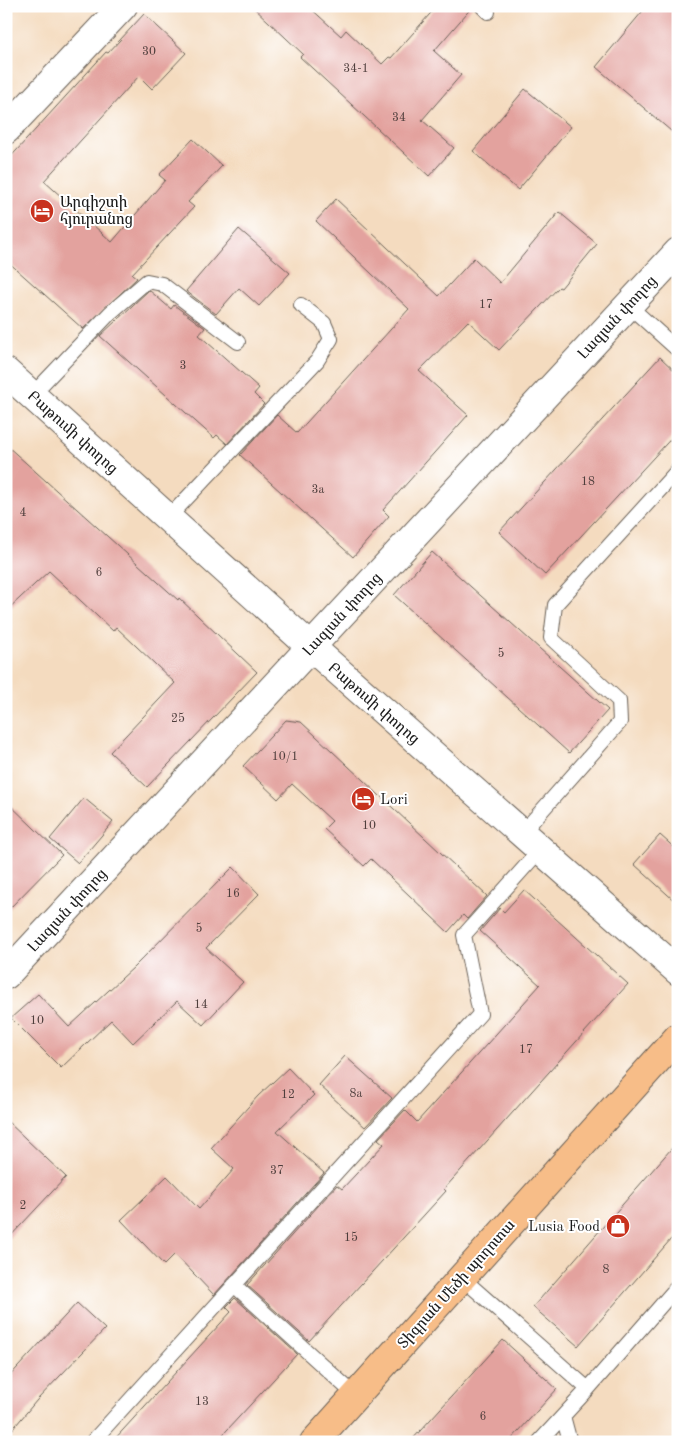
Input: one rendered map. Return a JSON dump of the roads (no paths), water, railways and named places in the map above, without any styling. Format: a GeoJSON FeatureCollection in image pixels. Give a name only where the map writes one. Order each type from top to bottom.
{"type":"FeatureCollection","features":[{"type":"Feature","properties":{"kind":"main road","name":"Տիգրան Մեծի պողոտա"},"geometry":{"type":"LineString","coordinates":[[314,1442],[678,1037]]}},
{"type":"Feature","properties":{"kind":"street"},"geometry":{"type":"LineString","coordinates":[[6,130],[123,6]]}},
{"type":"Feature","properties":{"kind":"street","name":"Լազյան փողոց"},"geometry":{"type":"LineString","coordinates":[[6,976],[678,252]]}},
{"type":"Feature","properties":{"kind":"street","name":"Բաթումի փողոց"},"geometry":{"type":"LineString","coordinates":[[6,372],[311,647],[678,972]]}},
{"type":"Feature","properties":{"kind":"lane"},"geometry":{"type":"LineString","coordinates":[[32,395],[110,313],[146,281],[162,284],[238,342]]}},
{"type":"Feature","properties":{"kind":"lane"},"geometry":{"type":"LineString","coordinates":[[168,518],[322,354],[331,339],[324,323],[301,305]]}},
{"type":"Feature","properties":{"kind":"lane"},"geometry":{"type":"LineString","coordinates":[[628,305],[678,350]]}},
{"type":"Feature","properties":{"kind":"lane"},"geometry":{"type":"LineString","coordinates":[[92,1442],[480,1014],[464,936],[620,722],[618,701],[551,638],[555,605],[678,470]]}},
{"type":"Feature","properties":{"kind":"lane"},"geometry":{"type":"LineString","coordinates":[[461,1277],[588,1389]]}},
{"type":"Feature","properties":{"kind":"lane"},"geometry":{"type":"LineString","coordinates":[[234,1285],[356,1395]]}},
{"type":"Feature","properties":{"kind":"lane"},"geometry":{"type":"LineString","coordinates":[[539,1442],[678,1286]]}},
{"type":"Feature","properties":{"kind":"lane"},"geometry":{"type":"LineString","coordinates":[[562,1416],[570,1442]]}},
{"type":"Feature","properties":{"kind":"place","name":"Արգիշտի հյուրանոց"},"geometry":{"type":"Point","coordinates":[42,211]}},
{"type":"Feature","properties":{"kind":"place","name":"Lori"},"geometry":{"type":"Point","coordinates":[363,799]}},
{"type":"Feature","properties":{"kind":"place","name":"Lusia Food"},"geometry":{"type":"Point","coordinates":[618,1226]}}]}
